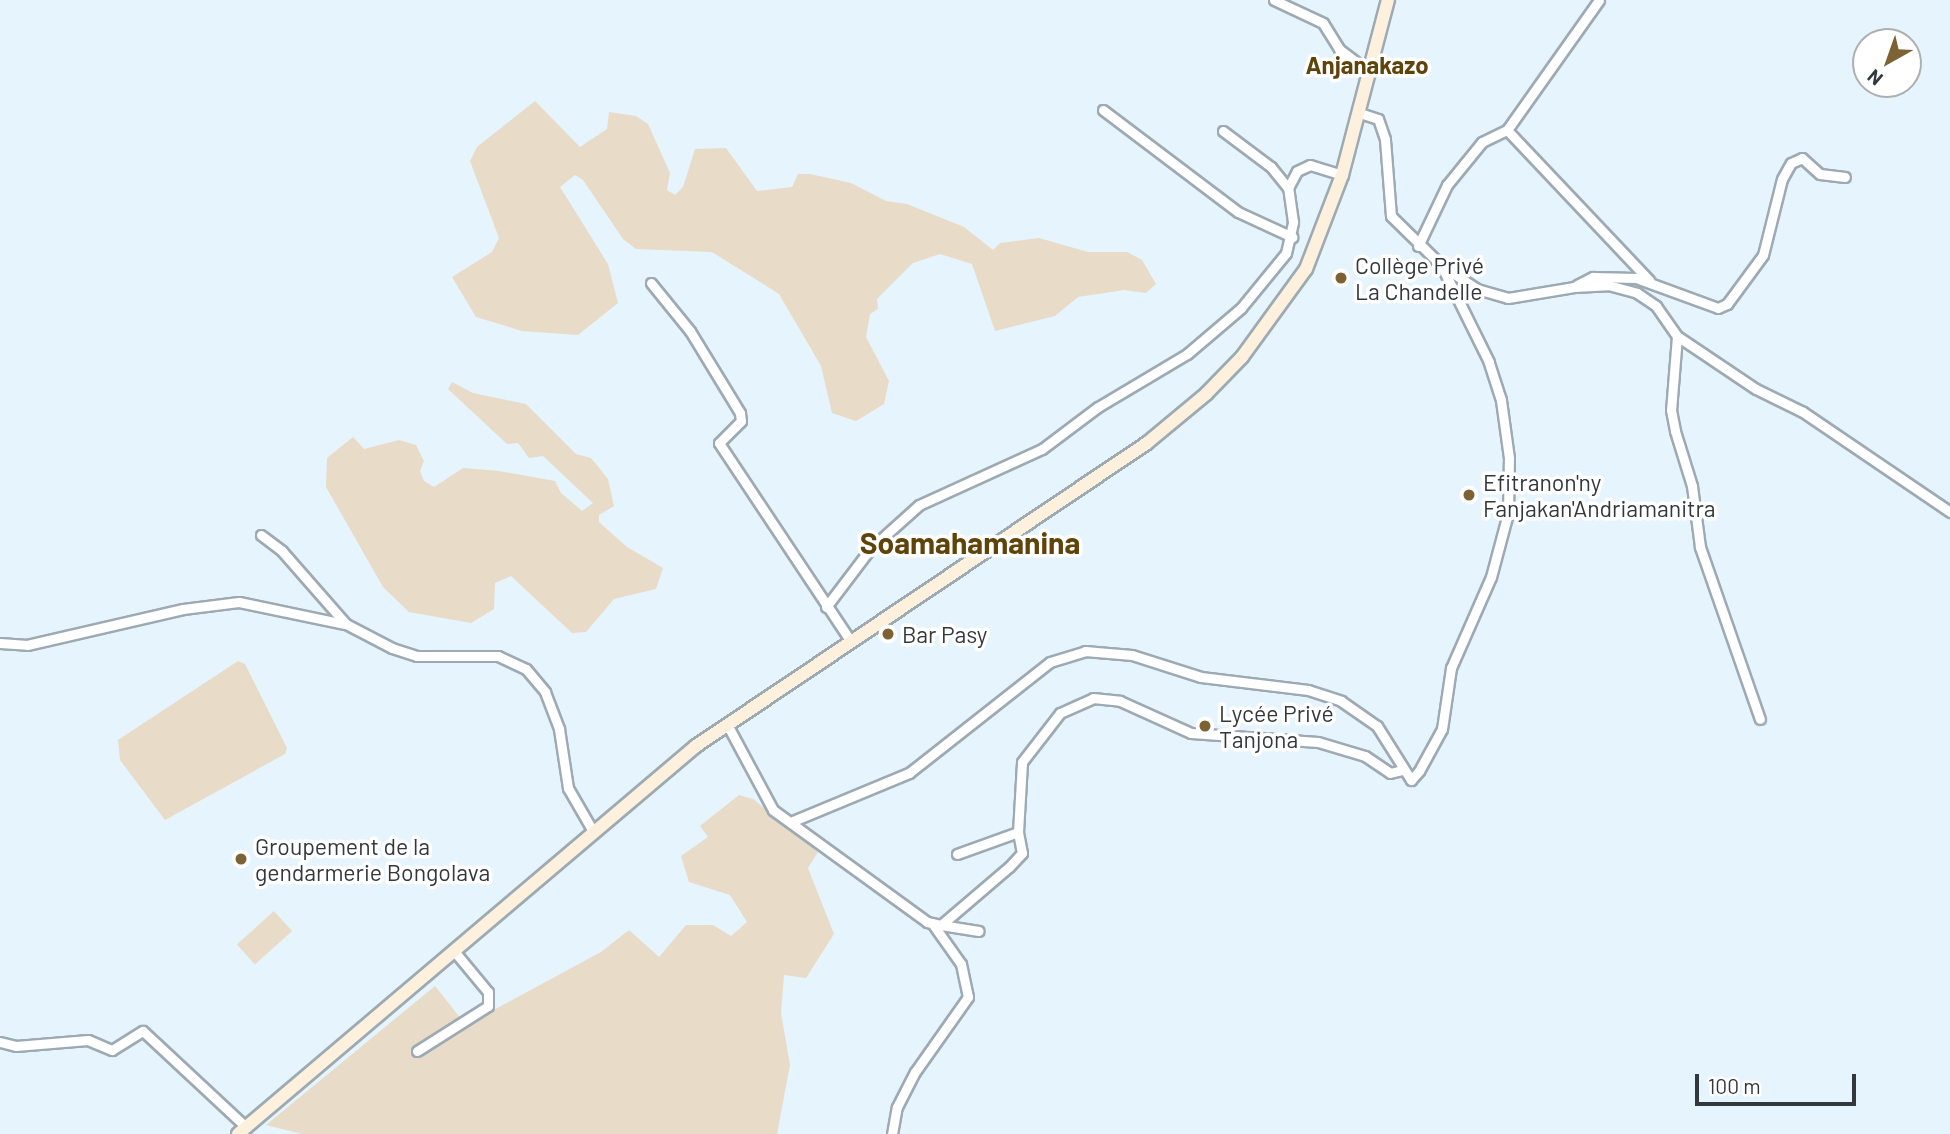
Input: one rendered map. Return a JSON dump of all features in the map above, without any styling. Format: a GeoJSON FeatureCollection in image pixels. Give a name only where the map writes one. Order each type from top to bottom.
{"type":"FeatureCollection","features":[{"type":"Feature","properties":{"kind":"main road"},"geometry":{"type":"LineString","coordinates":[[242,1130],[696,746],[1147,443],[1206,394],[1242,357],[1306,269],[1342,175],[1388,0]]}},
{"type":"Feature","properties":{"kind":"street"},"geometry":{"type":"LineString","coordinates":[[1274,0],[1323,23],[1339,49],[1370,72]]}},
{"type":"Feature","properties":{"kind":"street"},"geometry":{"type":"LineString","coordinates":[[1418,246],[1447,185],[1482,142],[1507,130],[1599,0]]}},
{"type":"Feature","properties":{"kind":"street"},"geometry":{"type":"LineString","coordinates":[[1103,110],[1238,212],[1292,237]]}},
{"type":"Feature","properties":{"kind":"street"},"geometry":{"type":"LineString","coordinates":[[1359,113],[1378,119],[1385,139],[1391,216],[1418,246],[1441,265],[1477,289],[1508,298],[1574,287],[1608,285],[1637,293],[1656,306],[1677,336],[1756,389],[1803,412],[1950,512]]}},
{"type":"Feature","properties":{"kind":"street"},"geometry":{"type":"LineString","coordinates":[[1507,130],[1649,280]]}},
{"type":"Feature","properties":{"kind":"street"},"geometry":{"type":"LineString","coordinates":[[826,607],[870,549],[919,505],[1042,449],[1098,407],[1187,354],[1268,280],[1292,237],[1294,207],[1288,188],[1272,167],[1223,131]]}},
{"type":"Feature","properties":{"kind":"street"},"geometry":{"type":"LineString","coordinates":[[1574,287],[1594,277],[1649,280],[1718,308],[1727,304],[1763,255],[1782,179],[1791,163],[1802,159],[1820,174],[1845,177]]}},
{"type":"Feature","properties":{"kind":"street"},"geometry":{"type":"LineString","coordinates":[[1288,188],[1297,171],[1310,165],[1342,175]]}},
{"type":"Feature","properties":{"kind":"street"},"geometry":{"type":"LineString","coordinates":[[793,821],[909,772],[1050,662],[1085,652],[1132,655],[1201,677],[1308,690],[1341,701],[1377,726],[1402,770],[1411,780],[1442,729],[1451,668],[1491,577],[1508,513],[1509,458],[1501,400],[1473,327],[1441,265]]}},
{"type":"Feature","properties":{"kind":"street"},"geometry":{"type":"LineString","coordinates":[[651,282],[690,331],[740,413],[741,421],[719,443],[851,642]]}},
{"type":"Feature","properties":{"kind":"street"},"geometry":{"type":"LineString","coordinates":[[1677,336],[1671,410],[1692,486],[1700,547],[1760,719]]}},
{"type":"Feature","properties":{"kind":"street"},"geometry":{"type":"LineString","coordinates":[[261,535],[282,551],[346,624]]}},
{"type":"Feature","properties":{"kind":"street"},"geometry":{"type":"LineString","coordinates":[[0,643],[27,645],[183,609],[239,602],[346,624],[417,656],[498,656],[526,670],[545,692],[559,729],[568,788],[594,833]]}},
{"type":"Feature","properties":{"kind":"street"},"geometry":{"type":"LineString","coordinates":[[936,924],[1022,853],[1018,832],[1023,762],[1060,713],[1093,698],[1119,701],[1191,733],[1318,742],[1365,756],[1390,773],[1402,770]]}},
{"type":"Feature","properties":{"kind":"street"},"geometry":{"type":"LineString","coordinates":[[727,726],[773,810],[793,821],[936,924],[961,964],[968,997],[915,1072],[897,1107],[892,1134]]}},
{"type":"Feature","properties":{"kind":"street"},"geometry":{"type":"LineString","coordinates":[[957,854],[1018,832]]}},
{"type":"Feature","properties":{"kind":"street"},"geometry":{"type":"LineString","coordinates":[[936,924],[979,931]]}},
{"type":"Feature","properties":{"kind":"street"},"geometry":{"type":"LineString","coordinates":[[417,1051],[488,1006],[488,992],[454,951]]}},
{"type":"Feature","properties":{"kind":"street"},"geometry":{"type":"LineString","coordinates":[[0,1042],[16,1046],[88,1040],[112,1050],[143,1031],[242,1130]]}},
{"type":"Feature","properties":{"kind":"shaded area"},"geometry":{"type":"Polygon","coordinates":[[[535,101],[580,147],[607,129],[609,112],[636,116],[648,124],[670,173],[667,190],[675,195],[683,187],[695,149],[726,148],[757,191],[792,187],[798,174],[851,183],[886,201],[907,204],[964,227],[993,250],[1000,243],[1039,238],[1088,252],[1127,252],[1142,260],[1156,284],[1146,293],[1124,290],[1078,297],[1055,316],[995,331],[972,264],[940,254],[913,263],[877,299],[878,309],[870,314],[866,337],[889,381],[884,404],[856,421],[832,413],[821,366],[779,294],[712,252],[636,249],[623,239],[583,180],[575,175],[560,187],[608,264],[618,303],[578,335],[522,331],[476,317],[452,277],[492,252],[499,238],[470,161],[477,147],[535,101]]]}},
{"type":"Feature","properties":{"kind":"shaded area"},"geometry":{"type":"Polygon","coordinates":[[[452,382],[473,393],[526,404],[576,454],[591,458],[608,479],[614,506],[599,515],[599,522],[627,547],[663,568],[656,589],[614,599],[586,632],[572,633],[511,576],[495,583],[494,609],[471,623],[409,612],[383,587],[326,487],[327,458],[353,437],[364,449],[399,440],[416,445],[424,461],[420,471],[424,481],[434,487],[463,468],[499,471],[555,481],[561,493],[582,511],[593,503],[543,456],[529,458],[518,443],[507,444],[448,389],[452,382]]]}},
{"type":"Feature","properties":{"kind":"shaded area"},"geometry":{"type":"Polygon","coordinates":[[[238,661],[245,664],[287,748],[285,754],[165,820],[120,760],[118,740],[238,661]]]}},
{"type":"Feature","properties":{"kind":"shaded area"},"geometry":{"type":"Polygon","coordinates":[[[739,795],[753,799],[818,852],[808,868],[834,934],[806,978],[784,975],[781,1013],[790,1065],[777,1134],[302,1134],[266,1125],[435,986],[466,1025],[601,952],[629,930],[659,957],[686,925],[713,925],[731,936],[747,922],[730,895],[689,882],[681,856],[708,837],[700,826],[739,795]]]}},
{"type":"Feature","properties":{"kind":"shaded area"},"geometry":{"type":"Polygon","coordinates":[[[274,911],[292,931],[255,965],[237,944],[274,911]]]}},
{"type":"Feature","properties":{"kind":"place","name":"Collège Privé La Chandelle"},"geometry":{"type":"Point","coordinates":[1341,278]}},
{"type":"Feature","properties":{"kind":"place","name":"Efitranon'ny Fanjakan'Andriamanitra"},"geometry":{"type":"Point","coordinates":[1469,495]}},
{"type":"Feature","properties":{"kind":"place","name":"Bar Pasy"},"geometry":{"type":"Point","coordinates":[888,634]}},
{"type":"Feature","properties":{"kind":"place","name":"Lycée Privé Tanjona"},"geometry":{"type":"Point","coordinates":[1205,726]}},
{"type":"Feature","properties":{"kind":"place","name":"Groupement de la gendarmerie Bongolava"},"geometry":{"type":"Point","coordinates":[241,859]}},
{"type":"Feature","properties":{"kind":"district","name":"Anjanakazo"},"geometry":{"type":"Point","coordinates":[1367,65]}},
{"type":"Feature","properties":{"kind":"district","name":"Soamahamanina"},"geometry":{"type":"Point","coordinates":[970,542]}}]}
